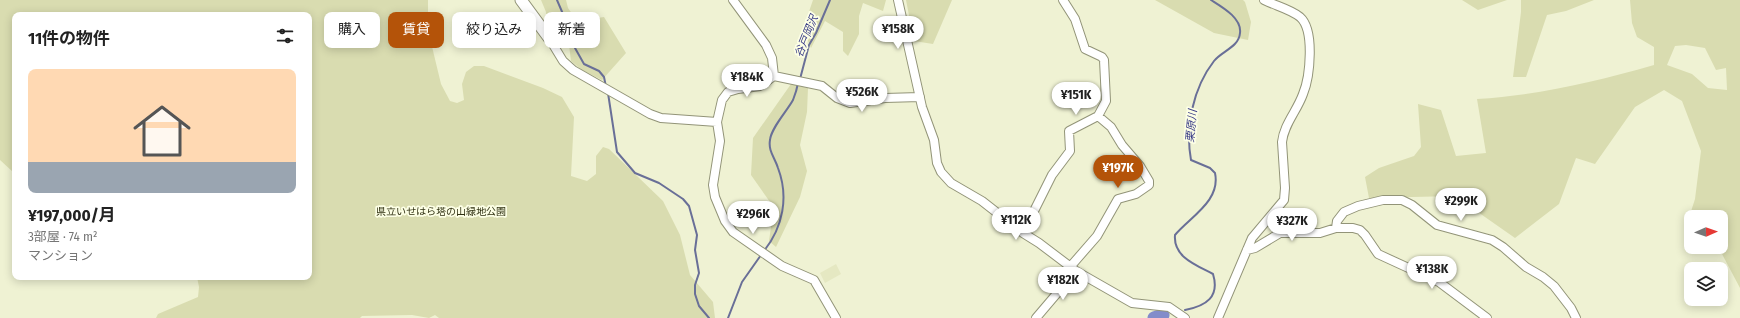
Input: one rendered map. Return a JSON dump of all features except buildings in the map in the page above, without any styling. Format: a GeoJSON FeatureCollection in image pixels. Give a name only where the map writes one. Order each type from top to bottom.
{"type":"FeatureCollection","features":[{"type":"Feature","properties":{"kind":"street"},"geometry":{"type":"LineString","coordinates":[[521,0],[544,31]]}},
{"type":"Feature","properties":{"kind":"street"},"geometry":{"type":"LineString","coordinates":[[733,0],[766,45],[772,58],[774,76]]}},
{"type":"Feature","properties":{"kind":"street"},"geometry":{"type":"LineString","coordinates":[[898,0],[920,97],[934,140],[941,172],[951,183],[982,201],[1023,234],[1039,243],[1073,269],[1132,303],[1169,307],[1185,318]]}},
{"type":"Feature","properties":{"kind":"street"},"geometry":{"type":"LineString","coordinates":[[1023,234],[1052,175],[1070,151],[1069,131],[1098,116],[1106,102],[1104,60],[1102,57],[1085,49],[1075,19],[1063,0]]}},
{"type":"Feature","properties":{"kind":"street"},"geometry":{"type":"LineString","coordinates":[[1218,318],[1252,238],[1284,200],[1283,134],[1302,96],[1308,78],[1309,39],[1304,21],[1294,13],[1264,0]]}},
{"type":"Feature","properties":{"kind":"street"},"geometry":{"type":"LineString","coordinates":[[555,48],[563,61],[573,70],[650,114],[661,118],[717,122]]}},
{"type":"Feature","properties":{"kind":"street"},"geometry":{"type":"LineString","coordinates":[[774,76],[822,86],[837,98],[850,103],[885,98],[920,97]]}},
{"type":"Feature","properties":{"kind":"street"},"geometry":{"type":"LineString","coordinates":[[774,76],[760,86],[738,89],[725,95],[720,105],[717,122],[720,141],[713,185],[715,197],[725,221],[733,232],[782,266],[814,280],[836,318]]}},
{"type":"Feature","properties":{"kind":"street"},"geometry":{"type":"LineString","coordinates":[[1036,318],[1097,236],[1118,199],[1136,194],[1149,185],[1149,181],[1140,166],[1122,145],[1111,127],[1098,116]]}},
{"type":"Feature","properties":{"kind":"street"},"geometry":{"type":"LineString","coordinates":[[1336,228],[1337,221],[1344,212],[1358,206],[1383,200],[1402,200],[1412,205],[1437,225],[1492,240],[1503,247],[1526,267],[1543,277],[1554,286],[1571,308],[1576,318]]}},
{"type":"Feature","properties":{"kind":"street"},"geometry":{"type":"LineString","coordinates":[[1247,250],[1255,248],[1280,233],[1320,233],[1336,228],[1348,227],[1360,230],[1378,254],[1439,282],[1487,318]]}},
{"type":"Feature","properties":{"kind":"shaded area"},"geometry":{"type":"Polygon","coordinates":[[[836,264],[841,274],[825,283],[820,273],[836,264]]]}},
{"type":"Feature","properties":{"kind":"green space","name":"県立いせはら塔の山緑地公園"},"geometry":{"type":"Polygon","coordinates":[[[0,0],[428,0],[428,12],[388,12],[388,48],[432,48],[441,84],[450,101],[457,103],[464,100],[462,84],[466,72],[474,66],[484,66],[543,88],[562,97],[574,117],[571,176],[587,181],[596,174],[596,156],[603,147],[609,149],[663,201],[680,235],[690,275],[713,302],[715,318],[439,318],[435,315],[429,318],[412,315],[362,316],[360,318],[156,318],[158,314],[198,297],[199,287],[198,280],[312,280],[312,12],[12,12],[12,171],[0,160],[0,0]]]}},
{"type":"Feature","properties":{"kind":"green space"},"geometry":{"type":"Polygon","coordinates":[[[541,0],[566,0],[571,12],[546,12],[541,0]]]}},
{"type":"Feature","properties":{"kind":"green space"},"geometry":{"type":"Polygon","coordinates":[[[813,0],[886,0],[883,11],[863,3],[859,16],[859,34],[848,56],[843,51],[843,32],[825,21],[811,48],[803,29],[813,0]]]}},
{"type":"Feature","properties":{"kind":"green space"},"geometry":{"type":"Polygon","coordinates":[[[906,0],[952,0],[933,44],[914,41],[906,0]]]}},
{"type":"Feature","properties":{"kind":"green space"},"geometry":{"type":"Polygon","coordinates":[[[1155,0],[1243,0],[1251,22],[1248,40],[1214,33],[1155,0]]]}},
{"type":"Feature","properties":{"kind":"green space"},"geometry":{"type":"Polygon","coordinates":[[[1462,0],[1507,0],[1478,10],[1462,0]]]}},
{"type":"Feature","properties":{"kind":"green space"},"geometry":{"type":"Polygon","coordinates":[[[1521,0],[1594,0],[1566,11],[1547,15],[1526,77],[1513,77],[1521,12],[1521,0]]]}},
{"type":"Feature","properties":{"kind":"green space"},"geometry":{"type":"Polygon","coordinates":[[[1630,0],[1740,0],[1740,288],[1728,265],[1728,262],[1726,262],[1722,254],[1728,254],[1728,210],[1691,210],[1695,199],[1701,151],[1682,101],[1664,90],[1635,107],[1595,164],[1576,158],[1559,204],[1515,238],[1455,196],[1369,198],[1365,177],[1379,168],[1414,156],[1421,147],[1418,104],[1441,110],[1456,156],[1486,153],[1477,99],[1567,87],[1654,65],[1654,47],[1637,37],[1632,23],[1630,0]],[[1686,45],[1675,46],[1667,65],[1692,74],[1708,88],[1727,90],[1726,68],[1716,70],[1705,48],[1686,45]]]}},
{"type":"Feature","properties":{"kind":"green space"},"geometry":{"type":"Polygon","coordinates":[[[604,17],[626,53],[602,80],[582,70],[571,61],[569,48],[600,48],[600,18],[604,17]]]}},
{"type":"Feature","properties":{"kind":"green space"},"geometry":{"type":"Polygon","coordinates":[[[791,84],[808,88],[807,112],[800,145],[807,171],[800,197],[776,247],[769,241],[771,227],[770,202],[751,175],[753,138],[791,84]]]}},
{"type":"Feature","properties":{"kind":"waterway"},"geometry":{"type":"LineString","coordinates":[[557,0],[572,35],[575,48],[584,64],[599,71],[604,77],[606,87]]}},
{"type":"Feature","properties":{"kind":"waterway","name":"谷戸岡沢"},"geometry":{"type":"LineString","coordinates":[[800,79],[809,45],[816,33],[830,0]]}},
{"type":"Feature","properties":{"kind":"waterway","name":"栗原川"},"geometry":{"type":"LineString","coordinates":[[1185,310],[1205,303],[1210,299],[1215,289],[1213,274],[1193,264],[1182,255],[1175,243],[1175,235],[1203,208],[1209,200],[1216,183],[1215,173],[1210,168],[1191,160],[1189,134],[1192,108],[1201,83],[1214,61],[1237,42],[1240,33],[1240,28],[1235,18],[1211,0]]}},
{"type":"Feature","properties":{"kind":"waterway","name":"谷戸岡沢"},"geometry":{"type":"LineString","coordinates":[[764,251],[771,242],[780,222],[783,201],[781,179],[777,164],[771,151],[771,135],[793,100],[798,83]]}},
{"type":"Feature","properties":{"kind":"waterway"},"geometry":{"type":"LineString","coordinates":[[608,93],[617,152],[635,173],[659,183],[683,199],[689,206],[697,235],[695,250],[699,273],[695,285],[695,294],[699,306],[709,318]]}},
{"type":"Feature","properties":{"kind":"waterway","name":"谷戸岡沢"},"geometry":{"type":"LineString","coordinates":[[728,318],[742,282],[761,255]]}},
{"type":"Feature","properties":{"kind":"waterway","name":"栗原川"},"geometry":{"type":"LineString","coordinates":[[1154,318],[1163,315]]}}]}
